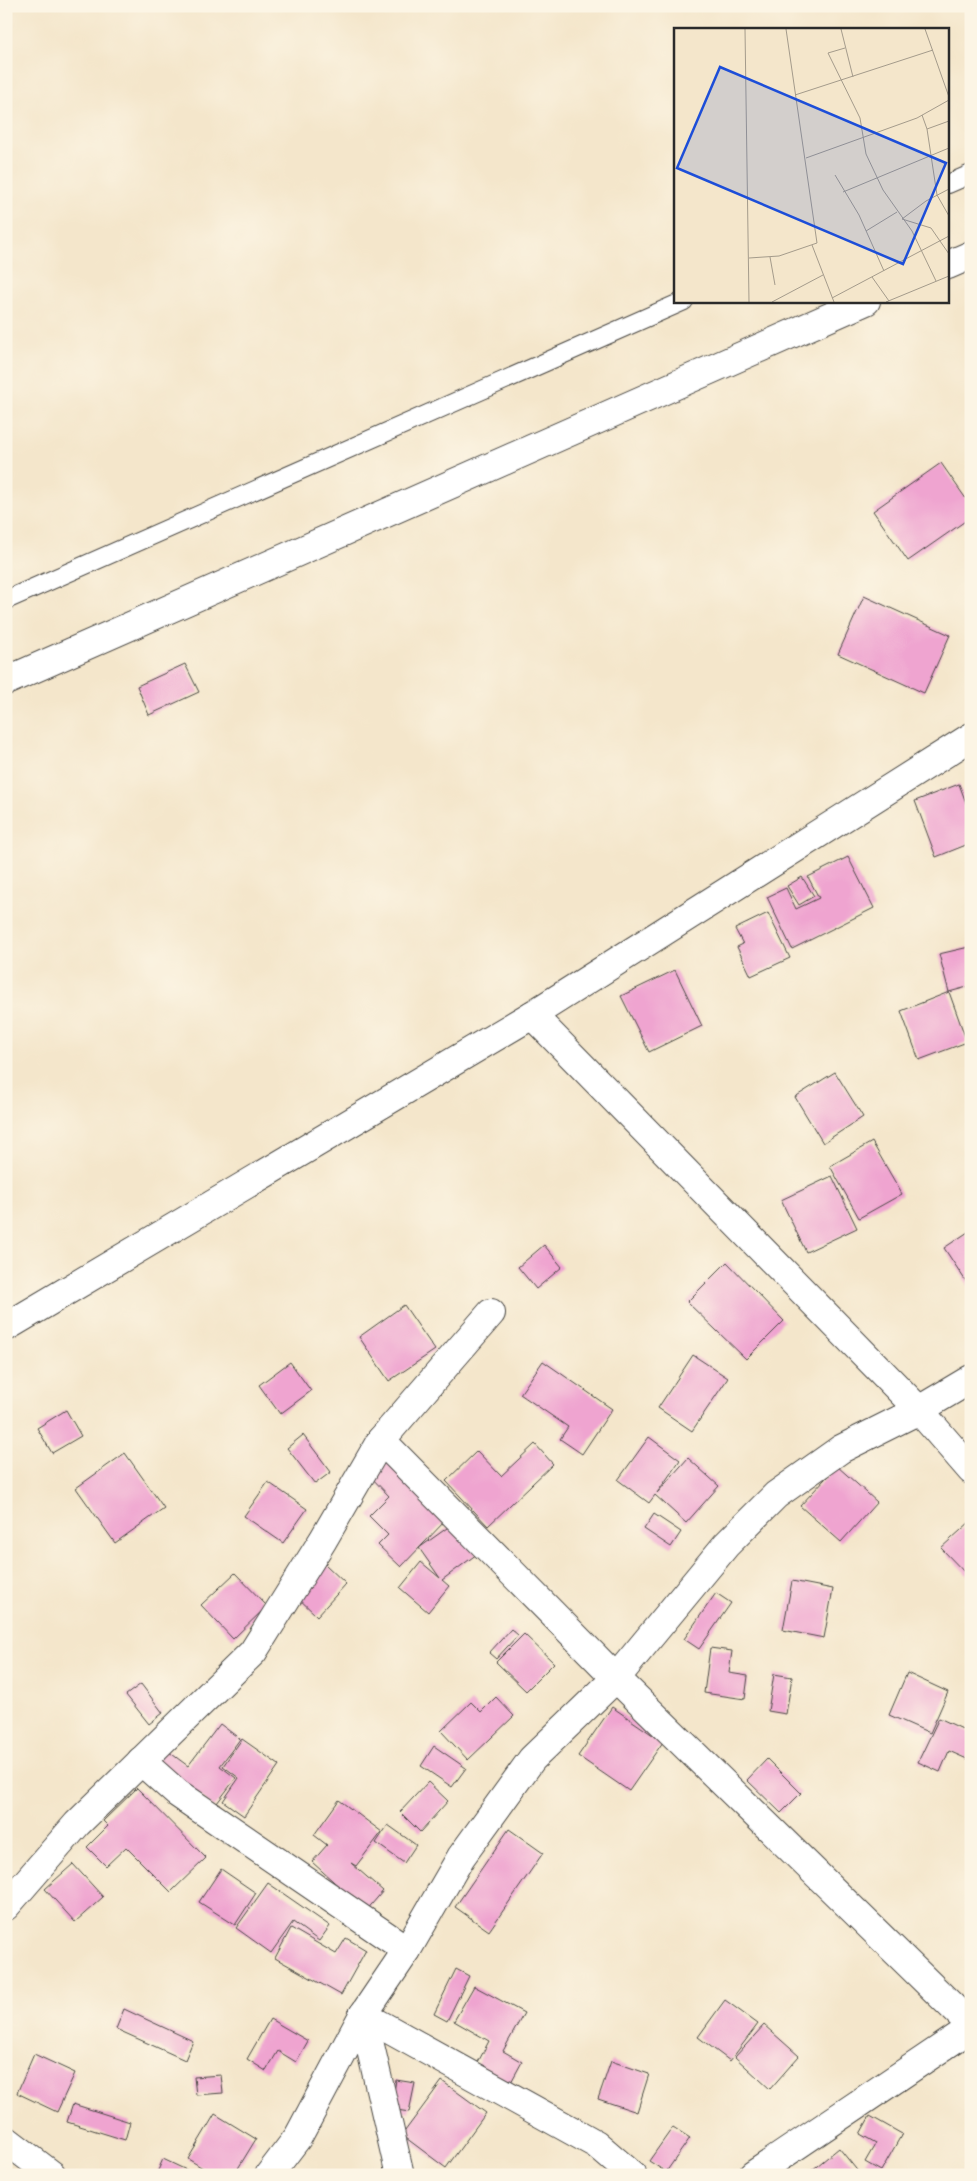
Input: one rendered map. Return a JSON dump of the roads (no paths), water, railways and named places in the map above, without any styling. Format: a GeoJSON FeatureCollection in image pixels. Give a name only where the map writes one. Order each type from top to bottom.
{"type":"FeatureCollection","features":[{"type":"Feature","properties":{"kind":"street"},"geometry":{"type":"LineString","coordinates":[[950,264],[971,255]]}},
{"type":"Feature","properties":{"kind":"street"},"geometry":{"type":"LineString","coordinates":[[6,680],[864,302]]}},
{"type":"Feature","properties":{"kind":"street"},"geometry":{"type":"LineString","coordinates":[[6,1327],[532,1015],[971,736]]}},
{"type":"Feature","properties":{"kind":"street"},"geometry":{"type":"LineString","coordinates":[[532,1015],[919,1410],[971,1470]]}},
{"type":"Feature","properties":{"kind":"street"},"geometry":{"type":"LineString","coordinates":[[6,1906],[77,1824],[253,1652],[323,1540],[382,1440],[491,1313]]}},
{"type":"Feature","properties":{"kind":"street"},"geometry":{"type":"LineString","coordinates":[[269,2175],[298,2137],[363,2014],[407,1950],[461,1857],[532,1759],[616,1678],[726,1545],[776,1495],[841,1449],[919,1410],[971,1378]]}},
{"type":"Feature","properties":{"kind":"street"},"geometry":{"type":"LineString","coordinates":[[382,1440],[616,1678],[971,2026],[753,2175]]}},
{"type":"Feature","properties":{"kind":"street"},"geometry":{"type":"LineString","coordinates":[[141,1761],[177,1793],[407,1950]]}},
{"type":"Feature","properties":{"kind":"street"},"geometry":{"type":"LineString","coordinates":[[363,2014],[400,2175]]}},
{"type":"Feature","properties":{"kind":"street"},"geometry":{"type":"LineString","coordinates":[[363,2014],[596,2144],[632,2175]]}},
{"type":"Feature","properties":{"kind":"street"},"geometry":{"type":"LineString","coordinates":[[6,2140],[52,2175]]}},
{"type":"Feature","properties":{"kind":"lane"},"geometry":{"type":"LineString","coordinates":[[950,183],[971,174]]}},
{"type":"Feature","properties":{"kind":"lane"},"geometry":{"type":"LineString","coordinates":[[6,600],[682,302]]}}]}
